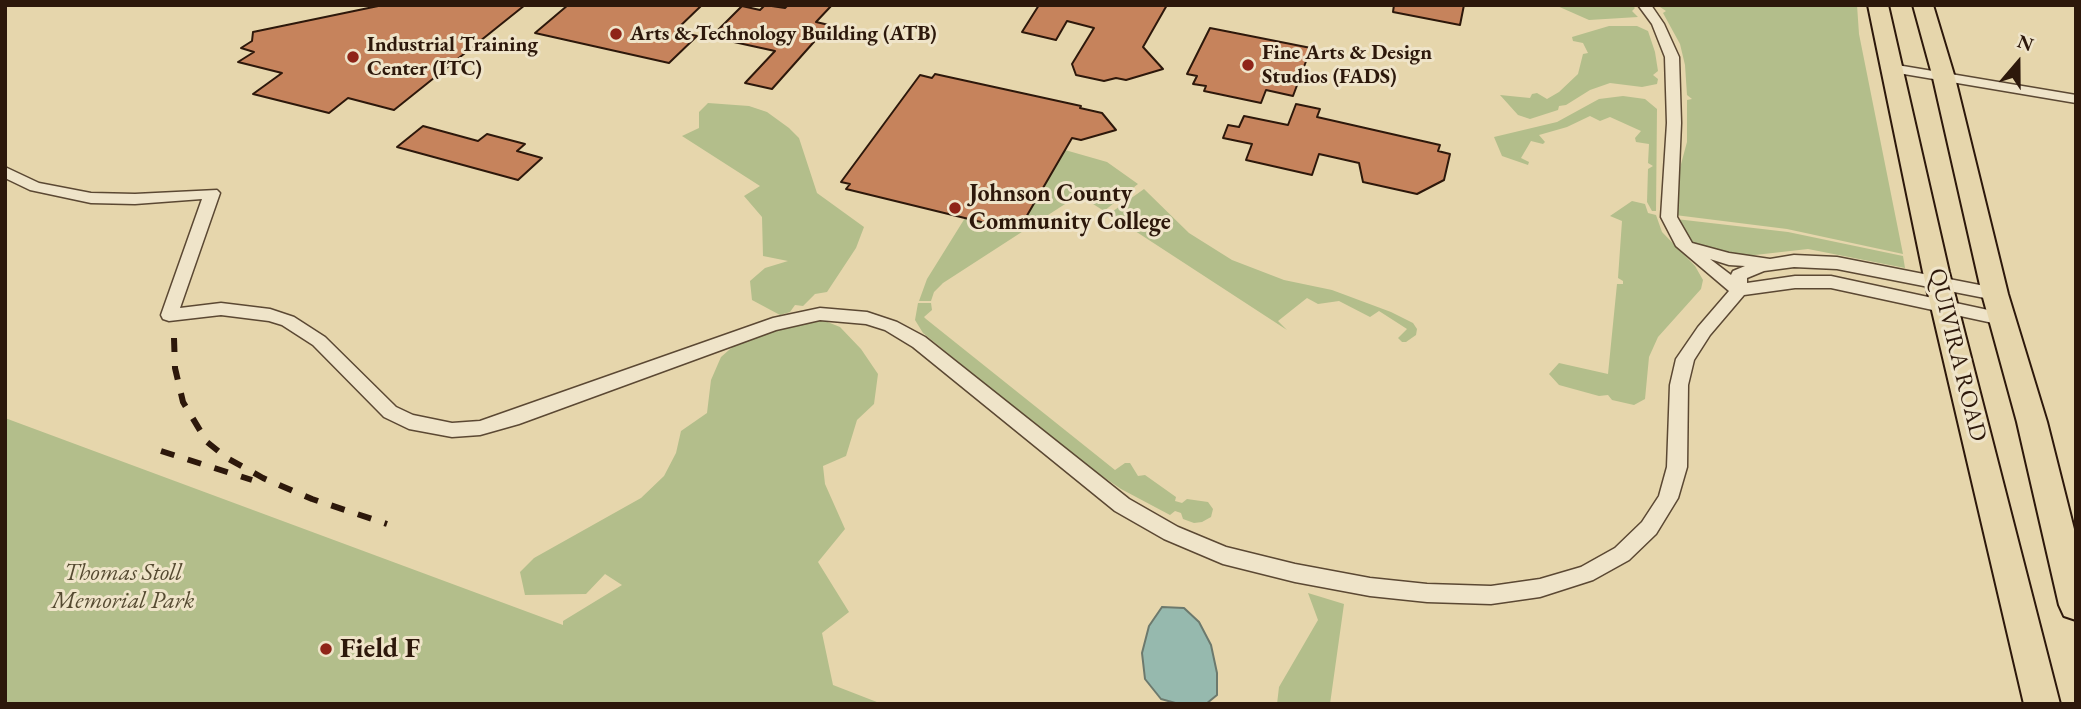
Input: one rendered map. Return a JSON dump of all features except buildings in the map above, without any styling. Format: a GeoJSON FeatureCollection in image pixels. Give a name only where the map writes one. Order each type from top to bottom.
{"type":"FeatureCollection","features":[{"type":"Feature","properties":{"kind":"main road","name":"QUIVIRA ROAD"},"geometry":{"type":"LineString","coordinates":[[1878,5],[1942,295],[2042,704]]}},
{"type":"Feature","properties":{"kind":"main road","name":"QUIVIRA ROAD"},"geometry":{"type":"LineString","coordinates":[[1923,5],[1944,78],[1998,307],[2032,422],[2076,606]]}},
{"type":"Feature","properties":{"kind":"street"},"geometry":{"type":"LineString","coordinates":[[1644,5],[1667,41],[1672,57],[1674,123],[1669,217],[1686,246],[1739,290]]}},
{"type":"Feature","properties":{"kind":"street"},"geometry":{"type":"LineString","coordinates":[[1891,68],[2076,99]]}},
{"type":"Feature","properties":{"kind":"street"},"geometry":{"type":"LineString","coordinates":[[5,172],[35,187],[91,198],[135,199],[212,193],[169,315],[221,310],[270,315],[288,321],[319,341],[390,412],[409,422],[452,430],[480,428],[512,419],[773,324],[821,314],[844,315],[891,326],[919,342],[1122,505],[1171,533],[1223,555],[1296,573],[1370,587],[1427,593],[1491,595],[1540,588],[1586,574],[1622,554],[1649,528],[1668,498],[1677,467],[1679,385],[1685,359],[1722,308],[1739,290],[1795,282],[1831,282],[1942,295],[1998,307]]}},
{"type":"Feature","properties":{"kind":"street"},"geometry":{"type":"LineString","coordinates":[[1686,246],[1729,259],[1776,264]]}},
{"type":"Feature","properties":{"kind":"street"},"geometry":{"type":"LineString","coordinates":[[1739,290],[1739,275],[1760,266],[1794,261],[1837,263],[1942,295],[1998,307]]}},
{"type":"Feature","properties":{"kind":"green space"},"geometry":{"type":"Polygon","coordinates":[[[1555,5],[1632,5],[1635,8],[1632,11],[1638,17],[1589,20],[1555,5]]]}},
{"type":"Feature","properties":{"kind":"green space"},"geometry":{"type":"Polygon","coordinates":[[[1657,5],[1857,5],[1859,34],[1903,254],[1787,229],[1675,215],[1677,179],[1687,142],[1687,100],[1692,99],[1687,95],[1680,44],[1663,13],[1666,11],[1657,5]]]}},
{"type":"Feature","properties":{"kind":"green space"},"geometry":{"type":"Polygon","coordinates":[[[1609,26],[1637,26],[1648,31],[1655,52],[1658,71],[1653,75],[1658,79],[1657,84],[1642,87],[1610,83],[1559,106],[1558,110],[1530,119],[1518,115],[1500,95],[1530,98],[1537,93],[1547,99],[1559,92],[1578,74],[1583,54],[1588,53],[1583,43],[1573,41],[1572,37],[1609,26]]]}},
{"type":"Feature","properties":{"kind":"green space"},"geometry":{"type":"Polygon","coordinates":[[[1623,96],[1645,99],[1657,109],[1656,211],[1652,211],[1647,202],[1648,169],[1653,166],[1648,163],[1649,144],[1636,142],[1635,138],[1641,131],[1610,117],[1600,121],[1590,116],[1567,127],[1539,135],[1545,142],[1543,144],[1531,141],[1521,158],[1529,162],[1528,165],[1502,156],[1494,137],[1557,122],[1599,99],[1623,96]]]}},
{"type":"Feature","properties":{"kind":"green space"},"geometry":{"type":"Polygon","coordinates":[[[708,103],[749,106],[767,112],[789,128],[799,138],[817,193],[864,227],[856,248],[827,292],[815,294],[803,306],[795,305],[790,312],[780,315],[752,300],[750,281],[765,268],[788,261],[763,256],[762,217],[744,196],[760,186],[682,136],[699,128],[699,112],[708,103]]]}},
{"type":"Feature","properties":{"kind":"green space"},"geometry":{"type":"Polygon","coordinates":[[[1065,150],[1107,162],[1138,184],[1104,211],[1079,195],[943,283],[934,292],[931,301],[919,301],[927,279],[965,218],[1018,231],[1065,150]]]}},
{"type":"Feature","properties":{"kind":"green space"},"geometry":{"type":"Polygon","coordinates":[[[1144,189],[1189,233],[1232,260],[1284,280],[1332,290],[1391,312],[1413,323],[1417,329],[1416,335],[1402,342],[1398,338],[1407,329],[1379,311],[1370,317],[1339,301],[1318,304],[1307,298],[1278,321],[1287,330],[1109,214],[1144,189]]]}},
{"type":"Feature","properties":{"kind":"green space"},"geometry":{"type":"Polygon","coordinates":[[[1632,201],[1645,204],[1648,213],[1656,215],[1662,232],[1695,266],[1703,280],[1701,289],[1658,337],[1649,357],[1645,399],[1634,405],[1612,400],[1608,395],[1599,396],[1559,385],[1549,374],[1559,363],[1608,374],[1617,284],[1623,284],[1618,278],[1622,221],[1610,216],[1632,201]]]}},
{"type":"Feature","properties":{"kind":"green space"},"geometry":{"type":"Polygon","coordinates":[[[1676,219],[1788,232],[1903,256],[1905,268],[1808,249],[1746,256],[1705,250],[1688,239],[1676,219]]]}},
{"type":"Feature","properties":{"kind":"green space"},"geometry":{"type":"Polygon","coordinates":[[[918,303],[931,303],[932,310],[924,317],[926,319],[1115,470],[1125,463],[1130,463],[1138,476],[1145,475],[1176,497],[1175,501],[1182,503],[1187,499],[1208,502],[1213,509],[1211,517],[1194,523],[1183,519],[1181,513],[1175,511],[1170,515],[1121,489],[1077,459],[923,333],[915,320],[918,303]]]}},
{"type":"Feature","properties":{"kind":"green space","name":"Thomas Stoll Memorial Park"},"geometry":{"type":"Polygon","coordinates":[[[806,321],[825,321],[840,327],[861,349],[878,374],[874,404],[857,420],[846,456],[823,466],[825,484],[845,529],[818,562],[849,612],[822,633],[833,685],[882,704],[5,704],[5,418],[563,625],[563,621],[622,585],[605,574],[586,594],[525,595],[520,572],[534,558],[641,498],[664,476],[676,453],[681,431],[707,413],[711,380],[721,357],[737,343],[806,321]]]}},
{"type":"Feature","properties":{"kind":"green space"},"geometry":{"type":"Polygon","coordinates":[[[1308,593],[1344,604],[1330,704],[1277,704],[1279,687],[1318,620],[1308,593]]]}},
{"type":"Feature","properties":{"kind":"water"},"geometry":{"type":"Polygon","coordinates":[[[1162,607],[1184,608],[1199,622],[1211,645],[1217,673],[1217,695],[1206,704],[1179,704],[1161,699],[1145,679],[1142,653],[1149,626],[1162,607]]]}},
{"type":"Feature","properties":{"kind":"railway"},"geometry":{"type":"LineString","coordinates":[[174,338],[175,368],[183,402],[207,442],[227,458],[263,478],[312,499],[387,524]]}},
{"type":"Feature","properties":{"kind":"railway"},"geometry":{"type":"LineString","coordinates":[[161,451],[252,480]]}},
{"type":"Feature","properties":{"kind":"place","name":"Arts & Technology Building (ATB)"},"geometry":{"type":"Point","coordinates":[616,34]}},
{"type":"Feature","properties":{"kind":"place","name":"Industrial Training Center (ITC)"},"geometry":{"type":"Point","coordinates":[353,57]}},
{"type":"Feature","properties":{"kind":"place","name":"Fine Arts & Design Studios (FADS)"},"geometry":{"type":"Point","coordinates":[1248,65]}},
{"type":"Feature","properties":{"kind":"place","name":"Johnson County Community College"},"geometry":{"type":"Point","coordinates":[955,208]}},
{"type":"Feature","properties":{"kind":"place","name":"Field F"},"geometry":{"type":"Point","coordinates":[326,649]}}]}
